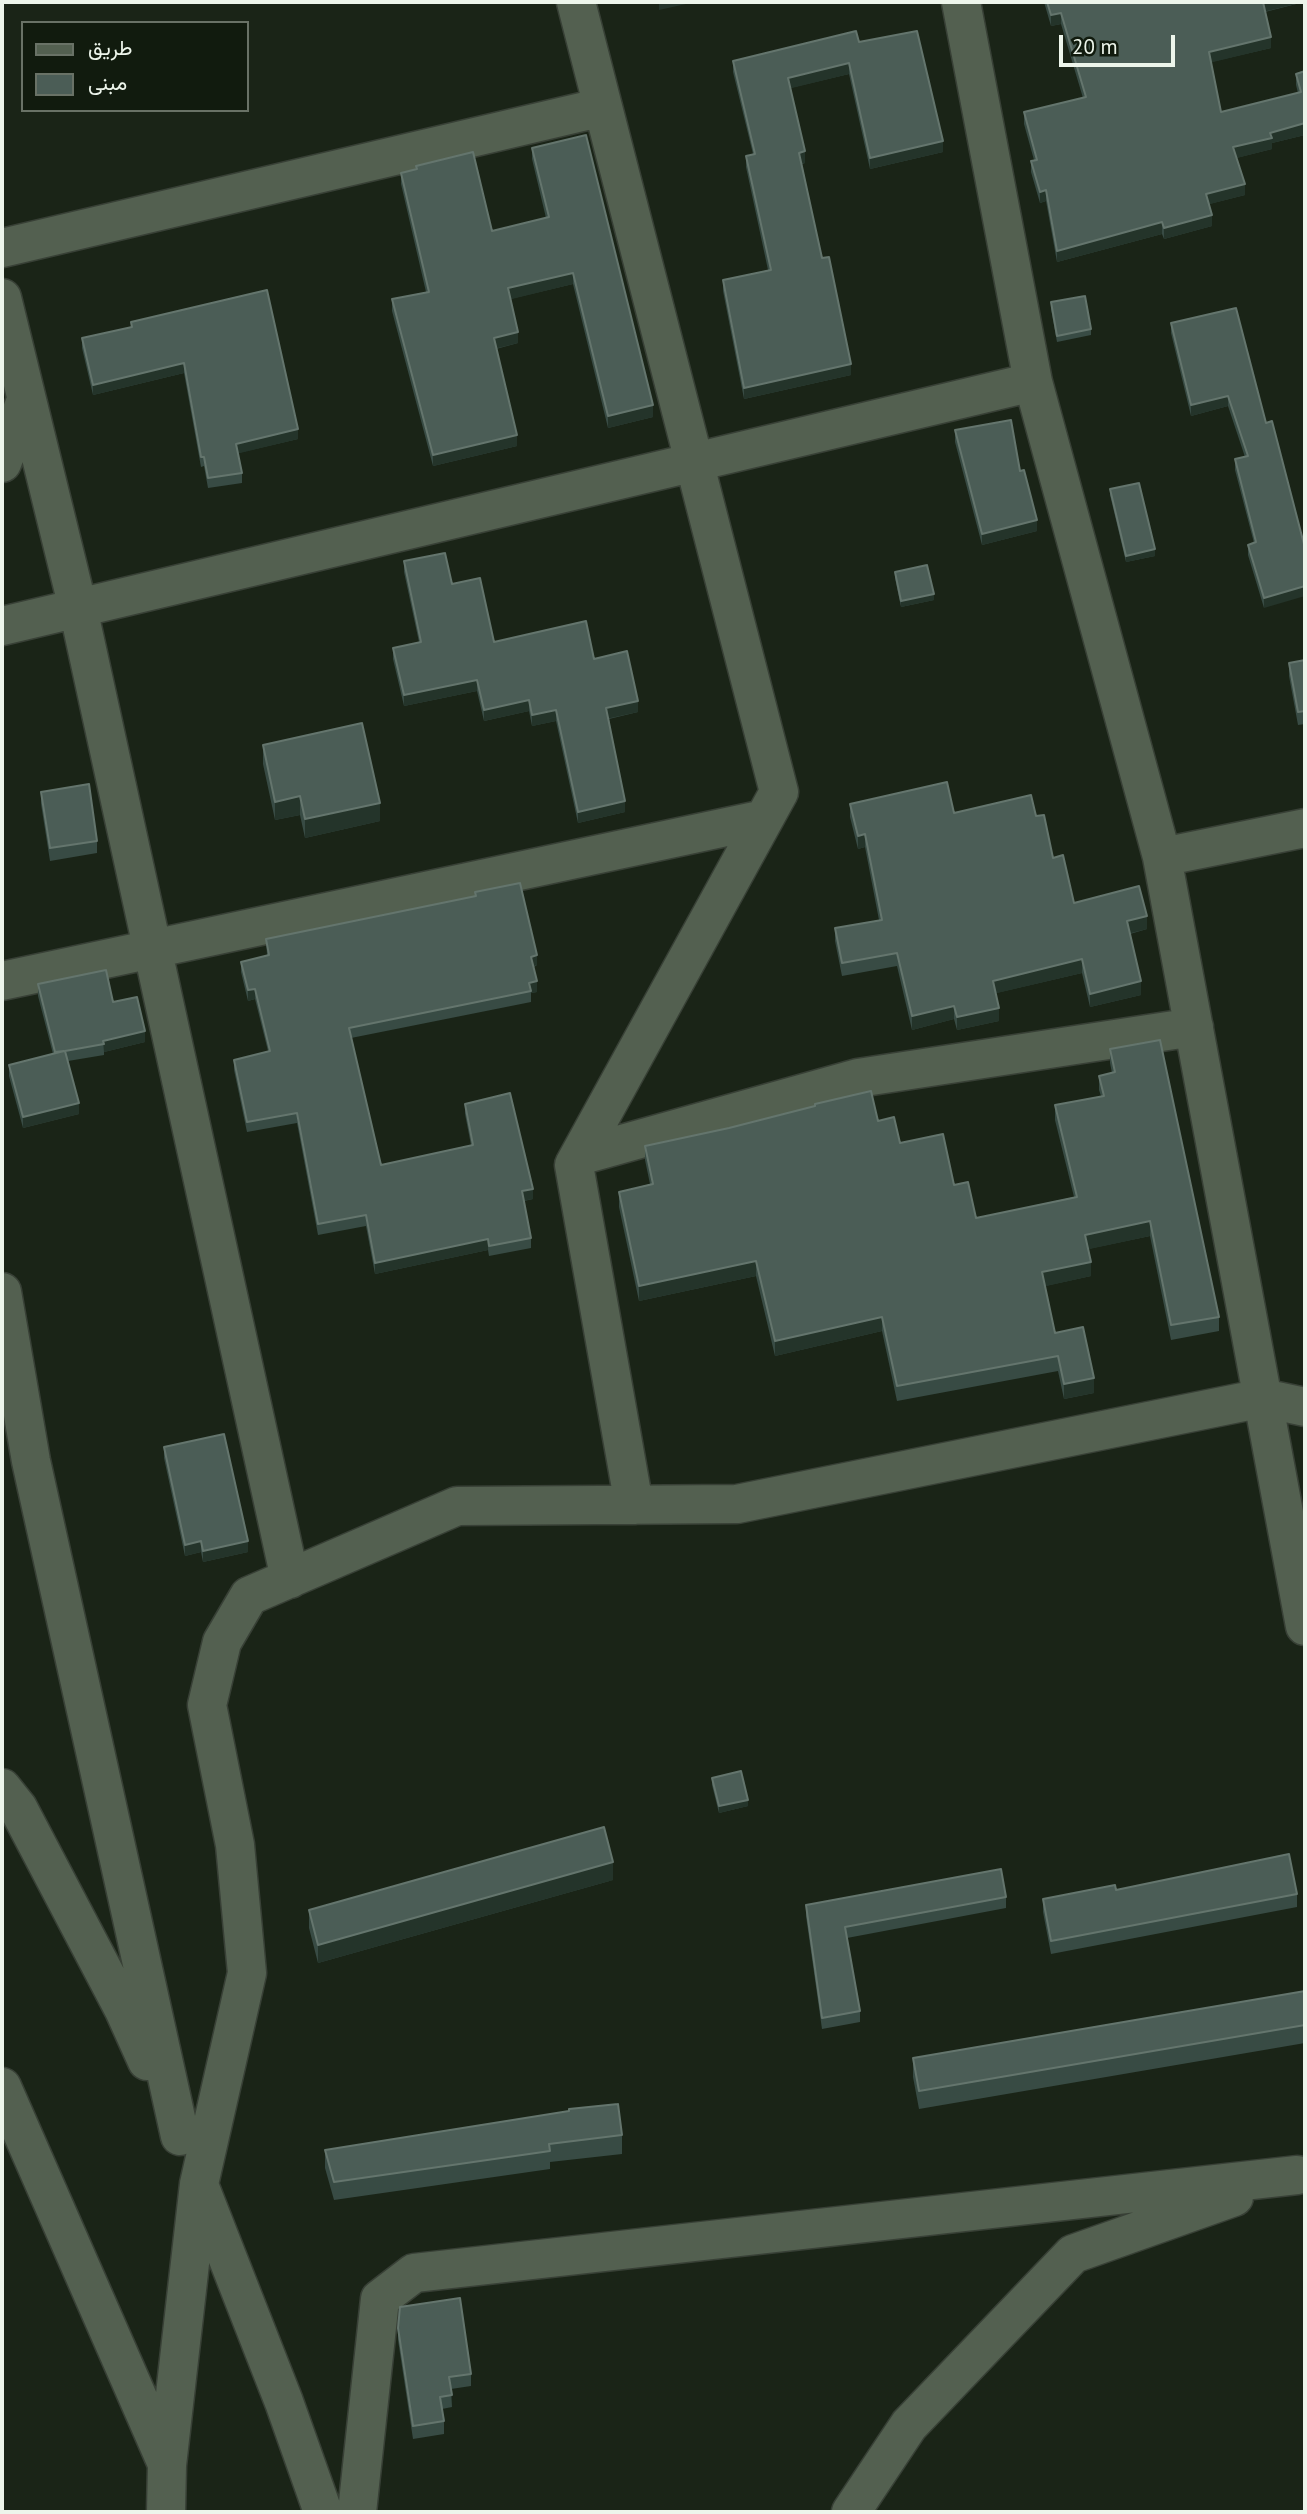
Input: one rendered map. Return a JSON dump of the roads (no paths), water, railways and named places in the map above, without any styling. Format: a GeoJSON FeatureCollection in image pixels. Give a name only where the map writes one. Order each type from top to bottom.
{"type":"FeatureCollection","features":[{"type":"Feature","properties":{"kind":"street"},"geometry":{"type":"LineString","coordinates":[[576,2],[779,792],[574,1165],[634,1505]]}},
{"type":"Feature","properties":{"kind":"street"},"geometry":{"type":"LineString","coordinates":[[961,2],[1032,382],[1162,857],[1305,1626]]}},
{"type":"Feature","properties":{"kind":"street"},"geometry":{"type":"LineString","coordinates":[[2,248],[603,107]]}},
{"type":"Feature","properties":{"kind":"street"},"geometry":{"type":"LineString","coordinates":[[2,298],[78,608],[290,1579]]}},
{"type":"Feature","properties":{"kind":"street"},"geometry":{"type":"LineString","coordinates":[[2,626],[1032,382]]}},
{"type":"Feature","properties":{"kind":"street"},"geometry":{"type":"LineString","coordinates":[[2,463],[26,400]]}},
{"type":"Feature","properties":{"kind":"street"},"geometry":{"type":"LineString","coordinates":[[2,981],[764,819]]}},
{"type":"Feature","properties":{"kind":"street"},"geometry":{"type":"LineString","coordinates":[[1162,857],[1305,828]]}},
{"type":"Feature","properties":{"kind":"street"},"geometry":{"type":"LineString","coordinates":[[579,1156],[858,1078],[1194,1027]]}},
{"type":"Feature","properties":{"kind":"street"},"geometry":{"type":"LineString","coordinates":[[2,1292],[31,1461],[180,2136]]}},
{"type":"Feature","properties":{"kind":"street"},"geometry":{"type":"LineString","coordinates":[[166,2512],[167,2465],[199,2184],[247,1973],[235,1845],[207,1705],[222,1642],[249,1596],[457,1506],[737,1504],[1263,1398],[1305,1408]]}},
{"type":"Feature","properties":{"kind":"street"},"geometry":{"type":"LineString","coordinates":[[2,1423],[31,1461]]}},
{"type":"Feature","properties":{"kind":"street"},"geometry":{"type":"LineString","coordinates":[[2,1788],[18,1808],[124,2010],[180,2136],[284,2402],[323,2512]]}},
{"type":"Feature","properties":{"kind":"street"},"geometry":{"type":"LineString","coordinates":[[2,2087],[167,2465],[192,2512]]}},
{"type":"Feature","properties":{"kind":"street"},"geometry":{"type":"LineString","coordinates":[[356,2512],[380,2299],[414,2273],[1301,2173]]}},
{"type":"Feature","properties":{"kind":"street"},"geometry":{"type":"LineString","coordinates":[[850,2512],[909,2425],[1073,2254],[1301,2173]]}}]}
